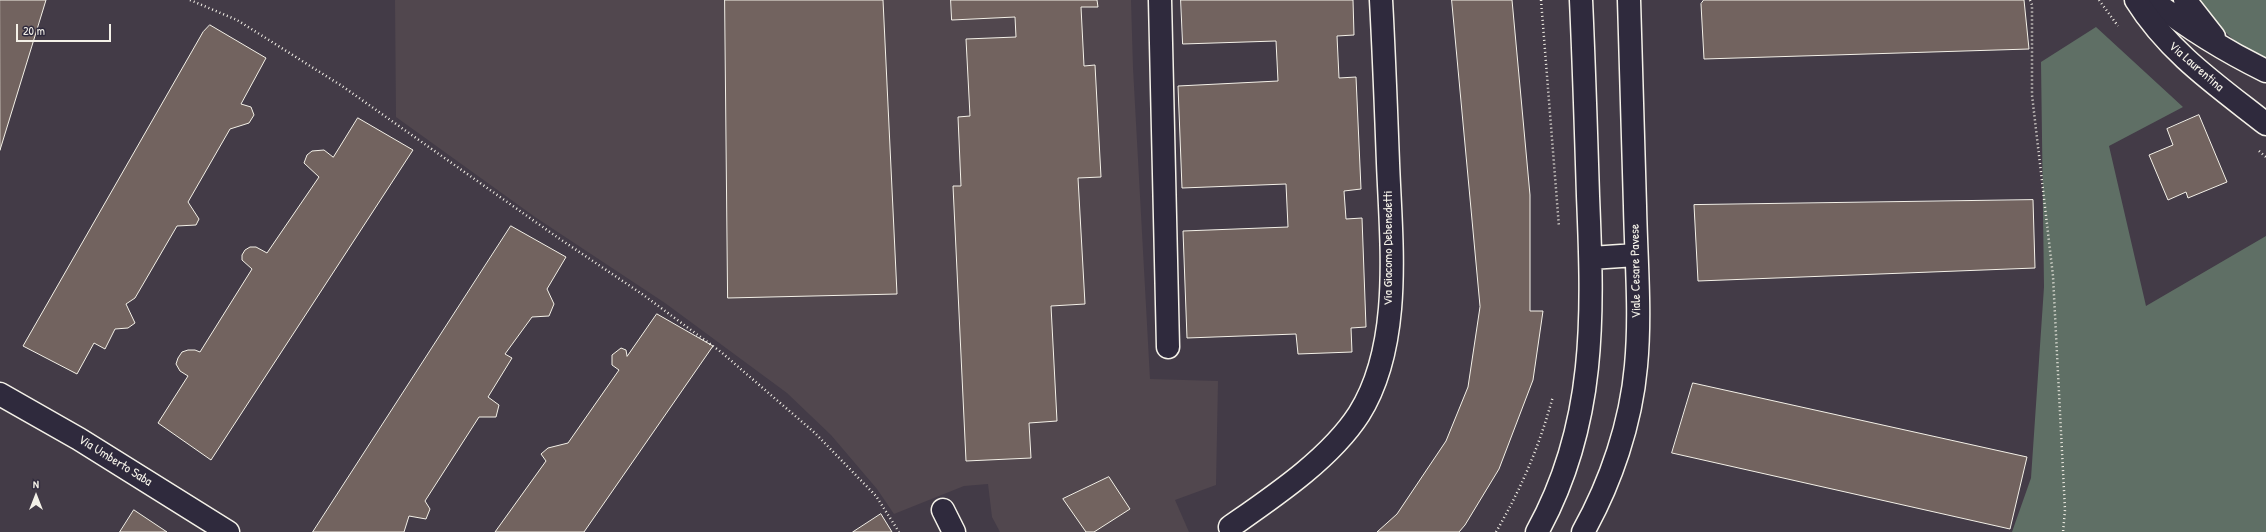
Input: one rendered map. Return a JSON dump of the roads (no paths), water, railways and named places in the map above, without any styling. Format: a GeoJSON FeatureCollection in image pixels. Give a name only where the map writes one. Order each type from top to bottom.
{"type":"FeatureCollection","features":[{"type":"Feature","properties":{"kind":"street"},"geometry":{"type":"LineString","coordinates":[[1160,0],[1168,347]]}},
{"type":"Feature","properties":{"kind":"street","name":"Via Giacomo Debenedetti"},"geometry":{"type":"LineString","coordinates":[[1230,527],[1314,462],[1347,430],[1371,391],[1381,361],[1389,307],[1392,255],[1381,0]]}},
{"type":"Feature","properties":{"kind":"street"},"geometry":{"type":"LineString","coordinates":[[1537,532],[1556,495],[1570,454],[1583,404],[1589,354],[1591,258],[1581,0]]}},
{"type":"Feature","properties":{"kind":"street","name":"Viale Cesare Pavese"},"geometry":{"type":"LineString","coordinates":[[1583,532],[1598,503],[1612,468],[1633,388],[1637,347],[1629,0]]}},
{"type":"Feature","properties":{"kind":"street","name":"Via Laurentina"},"geometry":{"type":"LineString","coordinates":[[2136,0],[2153,26],[2176,51],[2266,124]]}},
{"type":"Feature","properties":{"kind":"street","name":"Via Laurentina"},"geometry":{"type":"LineString","coordinates":[[2152,0],[2197,34],[2230,54],[2266,71]]}},
{"type":"Feature","properties":{"kind":"street","name":"Via Laurentina"},"geometry":{"type":"LineString","coordinates":[[2185,0],[2205,27],[2230,54],[2266,86]]}},
{"type":"Feature","properties":{"kind":"street"},"geometry":{"type":"LineString","coordinates":[[1591,258],[1636,255]]}},
{"type":"Feature","properties":{"kind":"street","name":"Via Umberto Saba"},"geometry":{"type":"LineString","coordinates":[[0,394],[79,438],[228,532]]}},
{"type":"Feature","properties":{"kind":"street"},"geometry":{"type":"LineString","coordinates":[[943,510],[954,532]]}}]}
